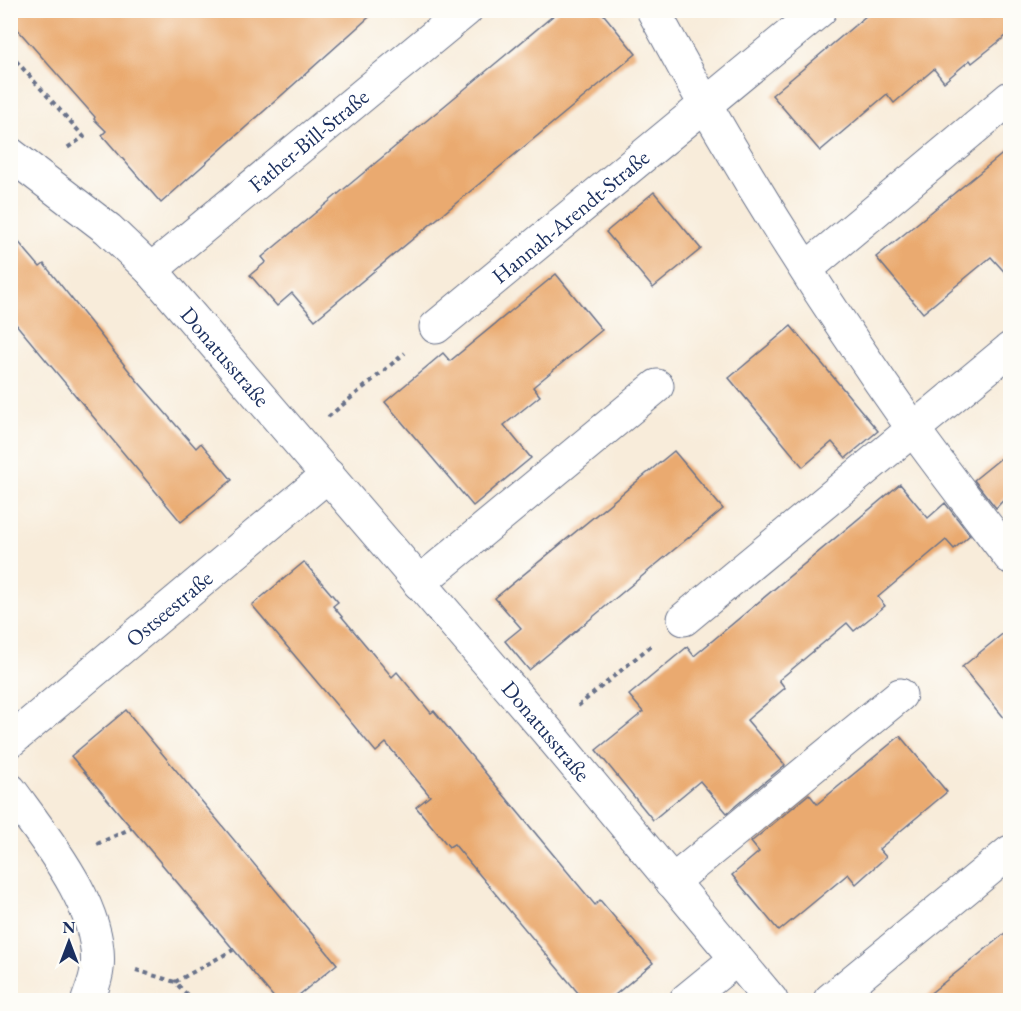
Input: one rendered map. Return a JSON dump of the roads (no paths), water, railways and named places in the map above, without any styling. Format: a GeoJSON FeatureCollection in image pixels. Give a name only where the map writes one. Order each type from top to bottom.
{"type":"FeatureCollection","features":[{"type":"Feature","properties":{"kind":"street","name":"Father-Bill-Straße"},"geometry":{"type":"LineString","coordinates":[[151,270],[466,10]]}},
{"type":"Feature","properties":{"kind":"street"},"geometry":{"type":"LineString","coordinates":[[653,10],[704,107],[806,269],[915,430],[1011,557]]}},
{"type":"Feature","properties":{"kind":"street","name":"Hannah-Arendt-Straße"},"geometry":{"type":"LineString","coordinates":[[436,327],[820,10]]}},
{"type":"Feature","properties":{"kind":"street"},"geometry":{"type":"LineString","coordinates":[[806,269],[1011,98]]}},
{"type":"Feature","properties":{"kind":"street","name":"Donatusstraße"},"geometry":{"type":"LineString","coordinates":[[22,162],[108,229],[151,270],[300,440],[418,583],[547,731],[735,960],[771,1000]]}},
{"type":"Feature","properties":{"kind":"street"},"geometry":{"type":"LineString","coordinates":[[684,619],[1011,349]]}},
{"type":"Feature","properties":{"kind":"street"},"geometry":{"type":"LineString","coordinates":[[418,583],[657,386]]}},
{"type":"Feature","properties":{"kind":"street","name":"Ostseestraße"},"geometry":{"type":"LineString","coordinates":[[10,741],[328,475]]}},
{"type":"Feature","properties":{"kind":"street"},"geometry":{"type":"LineString","coordinates":[[672,882],[900,695]]}},
{"type":"Feature","properties":{"kind":"street"},"geometry":{"type":"LineString","coordinates":[[10,790],[83,900],[91,924],[97,969],[88,1000]]}},
{"type":"Feature","properties":{"kind":"street"},"geometry":{"type":"LineString","coordinates":[[830,1000],[1011,852]]}},
{"type":"Feature","properties":{"kind":"street"},"geometry":{"type":"LineString","coordinates":[[686,1000],[735,960]]}}]}
